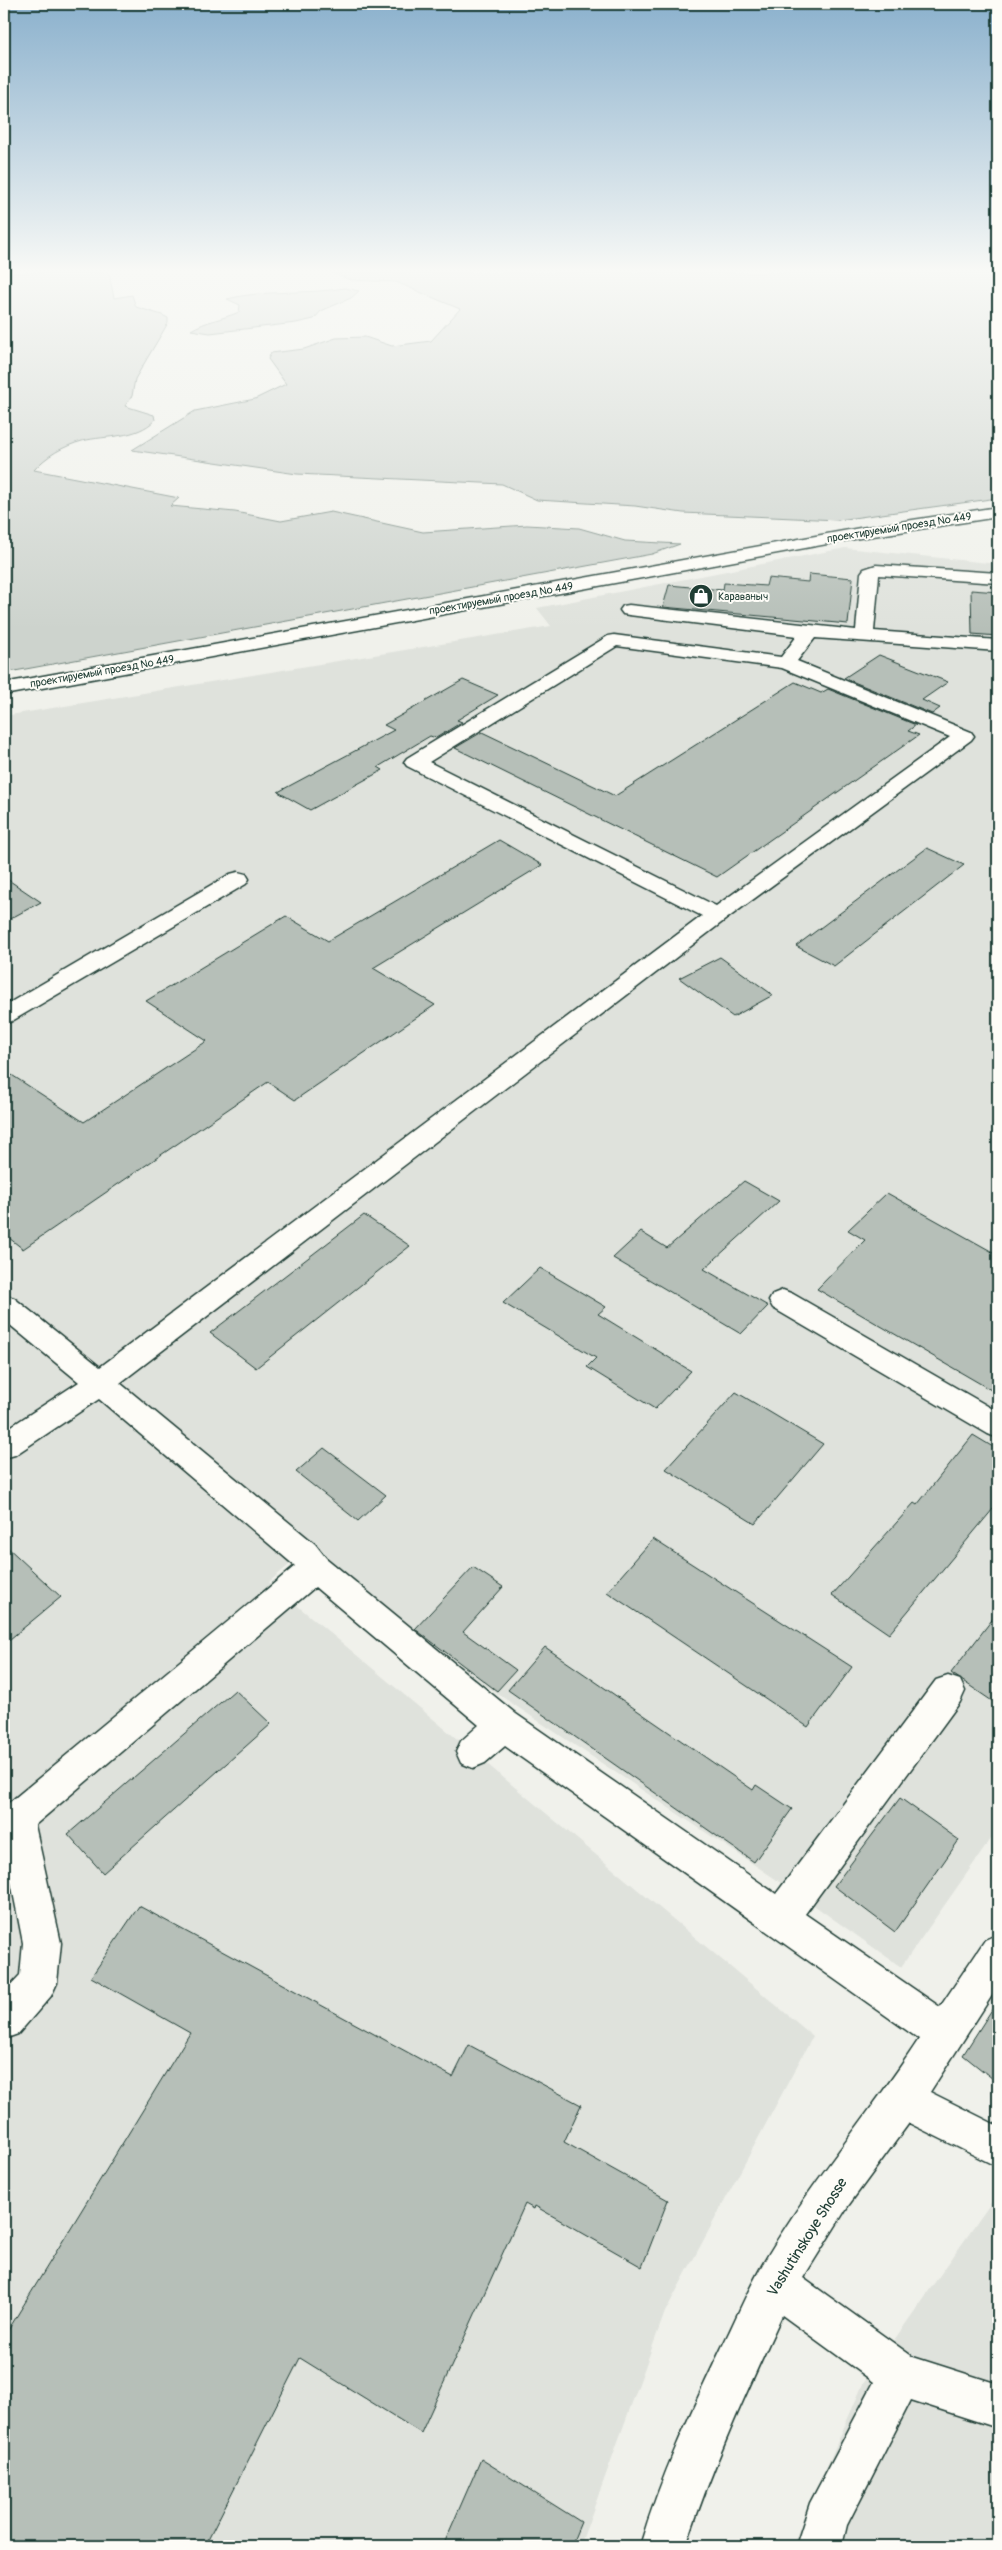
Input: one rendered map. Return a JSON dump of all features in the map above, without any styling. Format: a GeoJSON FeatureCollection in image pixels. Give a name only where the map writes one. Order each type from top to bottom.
{"type":"FeatureCollection","features":[{"type":"Feature","properties":{"kind":"street","name":"проектируемый проезд № 449"},"geometry":{"type":"LineString","coordinates":[[4,689],[860,533],[998,512]]}},
{"type":"Feature","properties":{"kind":"street"},"geometry":{"type":"LineString","coordinates":[[865,636],[870,573],[876,570],[998,578]]}},
{"type":"Feature","properties":{"kind":"street"},"geometry":{"type":"LineString","coordinates":[[629,610],[810,632],[998,646]]}},
{"type":"Feature","properties":{"kind":"street"},"geometry":{"type":"LineString","coordinates":[[786,663],[810,632]]}},
{"type":"Feature","properties":{"kind":"street"},"geometry":{"type":"LineString","coordinates":[[4,1446],[100,1383],[717,915],[964,736],[786,663],[614,640],[414,762],[717,915]]}},
{"type":"Feature","properties":{"kind":"street"},"geometry":{"type":"LineString","coordinates":[[4,1016],[238,879]]}},
{"type":"Feature","properties":{"kind":"street"},"geometry":{"type":"LineString","coordinates":[[783,1301],[998,1426]]}},
{"type":"Feature","properties":{"kind":"street"},"geometry":{"type":"LineString","coordinates":[[4,1305],[304,1552],[315,1568],[504,1725],[781,1917],[944,2033]]}},
{"type":"Feature","properties":{"kind":"street"},"geometry":{"type":"LineString","coordinates":[[4,2020],[38,1983],[42,1943],[16,1819],[315,1568]]}},
{"type":"Feature","properties":{"kind":"street"},"geometry":{"type":"LineString","coordinates":[[781,1917],[948,1691]]}},
{"type":"Feature","properties":{"kind":"street"},"geometry":{"type":"LineString","coordinates":[[473,1752],[504,1725]]}},
{"type":"Feature","properties":{"kind":"street","name":"Vashutinskoye Shosse"},"geometry":{"type":"LineString","coordinates":[[663,2546],[682,2488],[711,2418],[775,2284],[834,2192],[903,2099],[944,2033],[998,1953]]}},
{"type":"Feature","properties":{"kind":"street"},"geometry":{"type":"LineString","coordinates":[[903,2099],[998,2147]]}},
{"type":"Feature","properties":{"kind":"street"},"geometry":{"type":"LineString","coordinates":[[775,2284],[901,2375],[998,2406]]}},
{"type":"Feature","properties":{"kind":"street"},"geometry":{"type":"LineString","coordinates":[[819,2546],[826,2519],[901,2375]]}},
{"type":"Feature","properties":{"kind":"shaded area"},"geometry":{"type":"Polygon","coordinates":[[[4,392],[133,392],[125,406],[154,415],[155,420],[147,426],[130,433],[82,441],[69,446],[50,456],[34,470],[179,498],[170,506],[235,512],[281,521],[331,512],[423,532],[527,525],[579,528],[625,541],[680,544],[652,554],[4,673],[4,392]]]}},
{"type":"Feature","properties":{"kind":"shaded area"},"geometry":{"type":"Polygon","coordinates":[[[269,392],[998,392],[998,498],[838,520],[683,513],[635,506],[537,500],[502,484],[297,474],[132,450],[195,411],[255,399],[269,392]]]}},
{"type":"Feature","properties":{"kind":"shaded area"},"geometry":{"type":"Polygon","coordinates":[[[845,548],[998,564],[998,1829],[901,1967],[798,1894],[399,1628],[342,1574],[316,1542],[269,1582],[813,2036],[665,2312],[580,2546],[4,2546],[4,716],[551,626],[537,608],[845,548]]]}},
{"type":"Feature","properties":{"kind":"shaded area"},"geometry":{"type":"Polygon","coordinates":[[[998,2193],[998,2546],[792,2546],[863,2384],[998,2193]]]}},
{"type":"Feature","properties":{"kind":"building"},"geometry":{"type":"Polygon","coordinates":[[[809,574],[853,578],[848,624],[663,607],[669,585],[723,590],[724,583],[766,586],[768,578],[808,582],[809,574]]]}},
{"type":"Feature","properties":{"kind":"building"},"geometry":{"type":"Polygon","coordinates":[[[971,590],[998,592],[998,636],[972,634],[971,590]]]}},
{"type":"Feature","properties":{"kind":"building"},"geometry":{"type":"Polygon","coordinates":[[[879,655],[948,682],[922,700],[940,708],[932,714],[844,678],[879,655]]]}},
{"type":"Feature","properties":{"kind":"building"},"geometry":{"type":"Polygon","coordinates":[[[463,680],[498,695],[457,720],[462,722],[436,738],[430,736],[378,767],[383,770],[310,810],[278,792],[394,730],[384,725],[463,680]]]}},
{"type":"Feature","properties":{"kind":"building"},"geometry":{"type":"Polygon","coordinates":[[[795,682],[821,693],[828,689],[916,725],[908,731],[919,735],[717,877],[455,748],[482,732],[615,796],[795,682]]]}},
{"type":"Feature","properties":{"kind":"building"},"geometry":{"type":"Polygon","coordinates":[[[499,840],[542,865],[373,968],[435,1005],[295,1100],[268,1082],[23,1249],[4,1234],[4,1070],[84,1122],[207,1041],[146,1001],[286,916],[328,941],[499,840]]]}},
{"type":"Feature","properties":{"kind":"building"},"geometry":{"type":"Polygon","coordinates":[[[927,848],[964,865],[834,966],[796,946],[927,848]]]}},
{"type":"Feature","properties":{"kind":"building"},"geometry":{"type":"Polygon","coordinates":[[[4,877],[41,902],[4,922],[4,877]]]}},
{"type":"Feature","properties":{"kind":"building"},"geometry":{"type":"Polygon","coordinates":[[[720,957],[773,995],[733,1017],[679,978],[720,957]]]}},
{"type":"Feature","properties":{"kind":"building"},"geometry":{"type":"Polygon","coordinates":[[[744,1181],[779,1201],[704,1269],[768,1306],[741,1334],[613,1258],[641,1232],[667,1248],[744,1181]]]}},
{"type":"Feature","properties":{"kind":"building"},"geometry":{"type":"Polygon","coordinates":[[[887,1193],[998,1255],[998,1394],[817,1289],[865,1240],[848,1230],[887,1193]]]}},
{"type":"Feature","properties":{"kind":"building"},"geometry":{"type":"Polygon","coordinates":[[[364,1215],[410,1246],[256,1368],[210,1333],[364,1215]]]}},
{"type":"Feature","properties":{"kind":"building"},"geometry":{"type":"Polygon","coordinates":[[[540,1268],[606,1307],[598,1314],[691,1371],[655,1409],[587,1367],[596,1358],[503,1303],[540,1268]]]}},
{"type":"Feature","properties":{"kind":"building"},"geometry":{"type":"Polygon","coordinates":[[[736,1392],[823,1444],[755,1524],[666,1469],[736,1392]]]}},
{"type":"Feature","properties":{"kind":"building"},"geometry":{"type":"Polygon","coordinates":[[[973,1435],[998,1450],[998,1503],[889,1634],[832,1595],[914,1503],[917,1505],[973,1435]]]}},
{"type":"Feature","properties":{"kind":"building"},"geometry":{"type":"Polygon","coordinates":[[[324,1448],[386,1495],[358,1521],[296,1472],[324,1448]]]}},
{"type":"Feature","properties":{"kind":"building"},"geometry":{"type":"Polygon","coordinates":[[[653,1539],[852,1667],[808,1727],[607,1592],[653,1539]]]}},
{"type":"Feature","properties":{"kind":"building"},"geometry":{"type":"Polygon","coordinates":[[[4,1544],[61,1597],[4,1644],[4,1544]]]}},
{"type":"Feature","properties":{"kind":"building"},"geometry":{"type":"Polygon","coordinates":[[[473,1567],[503,1587],[463,1632],[516,1670],[497,1691],[415,1629],[473,1567]]]}},
{"type":"Feature","properties":{"kind":"building"},"geometry":{"type":"Polygon","coordinates":[[[998,1612],[998,1705],[951,1673],[998,1612]]]}},
{"type":"Feature","properties":{"kind":"building"},"geometry":{"type":"Polygon","coordinates":[[[545,1647],[753,1790],[756,1785],[792,1809],[754,1862],[508,1690],[545,1647]]]}},
{"type":"Feature","properties":{"kind":"building"},"geometry":{"type":"Polygon","coordinates":[[[235,1690],[271,1724],[103,1873],[68,1834],[235,1690]]]}},
{"type":"Feature","properties":{"kind":"building"},"geometry":{"type":"Polygon","coordinates":[[[900,1798],[959,1840],[895,1932],[834,1886],[900,1798]]]}},
{"type":"Feature","properties":{"kind":"building"},"geometry":{"type":"Polygon","coordinates":[[[139,1906],[453,2077],[469,2045],[581,2105],[564,2142],[668,2200],[642,2267],[535,2206],[534,2209],[525,2204],[421,2433],[300,2358],[205,2546],[4,2546],[4,2337],[190,2033],[91,1977],[139,1906]]]}},
{"type":"Feature","properties":{"kind":"building"},"geometry":{"type":"Polygon","coordinates":[[[998,2000],[998,2083],[963,2055],[998,2000]]]}},
{"type":"Feature","properties":{"kind":"building"},"geometry":{"type":"Polygon","coordinates":[[[481,2459],[581,2522],[571,2546],[443,2546],[481,2459]]]}},
{"type":"Feature","properties":{"kind":"place","name":"Караваныч"},"geometry":{"type":"Point","coordinates":[701,596]}}]}
